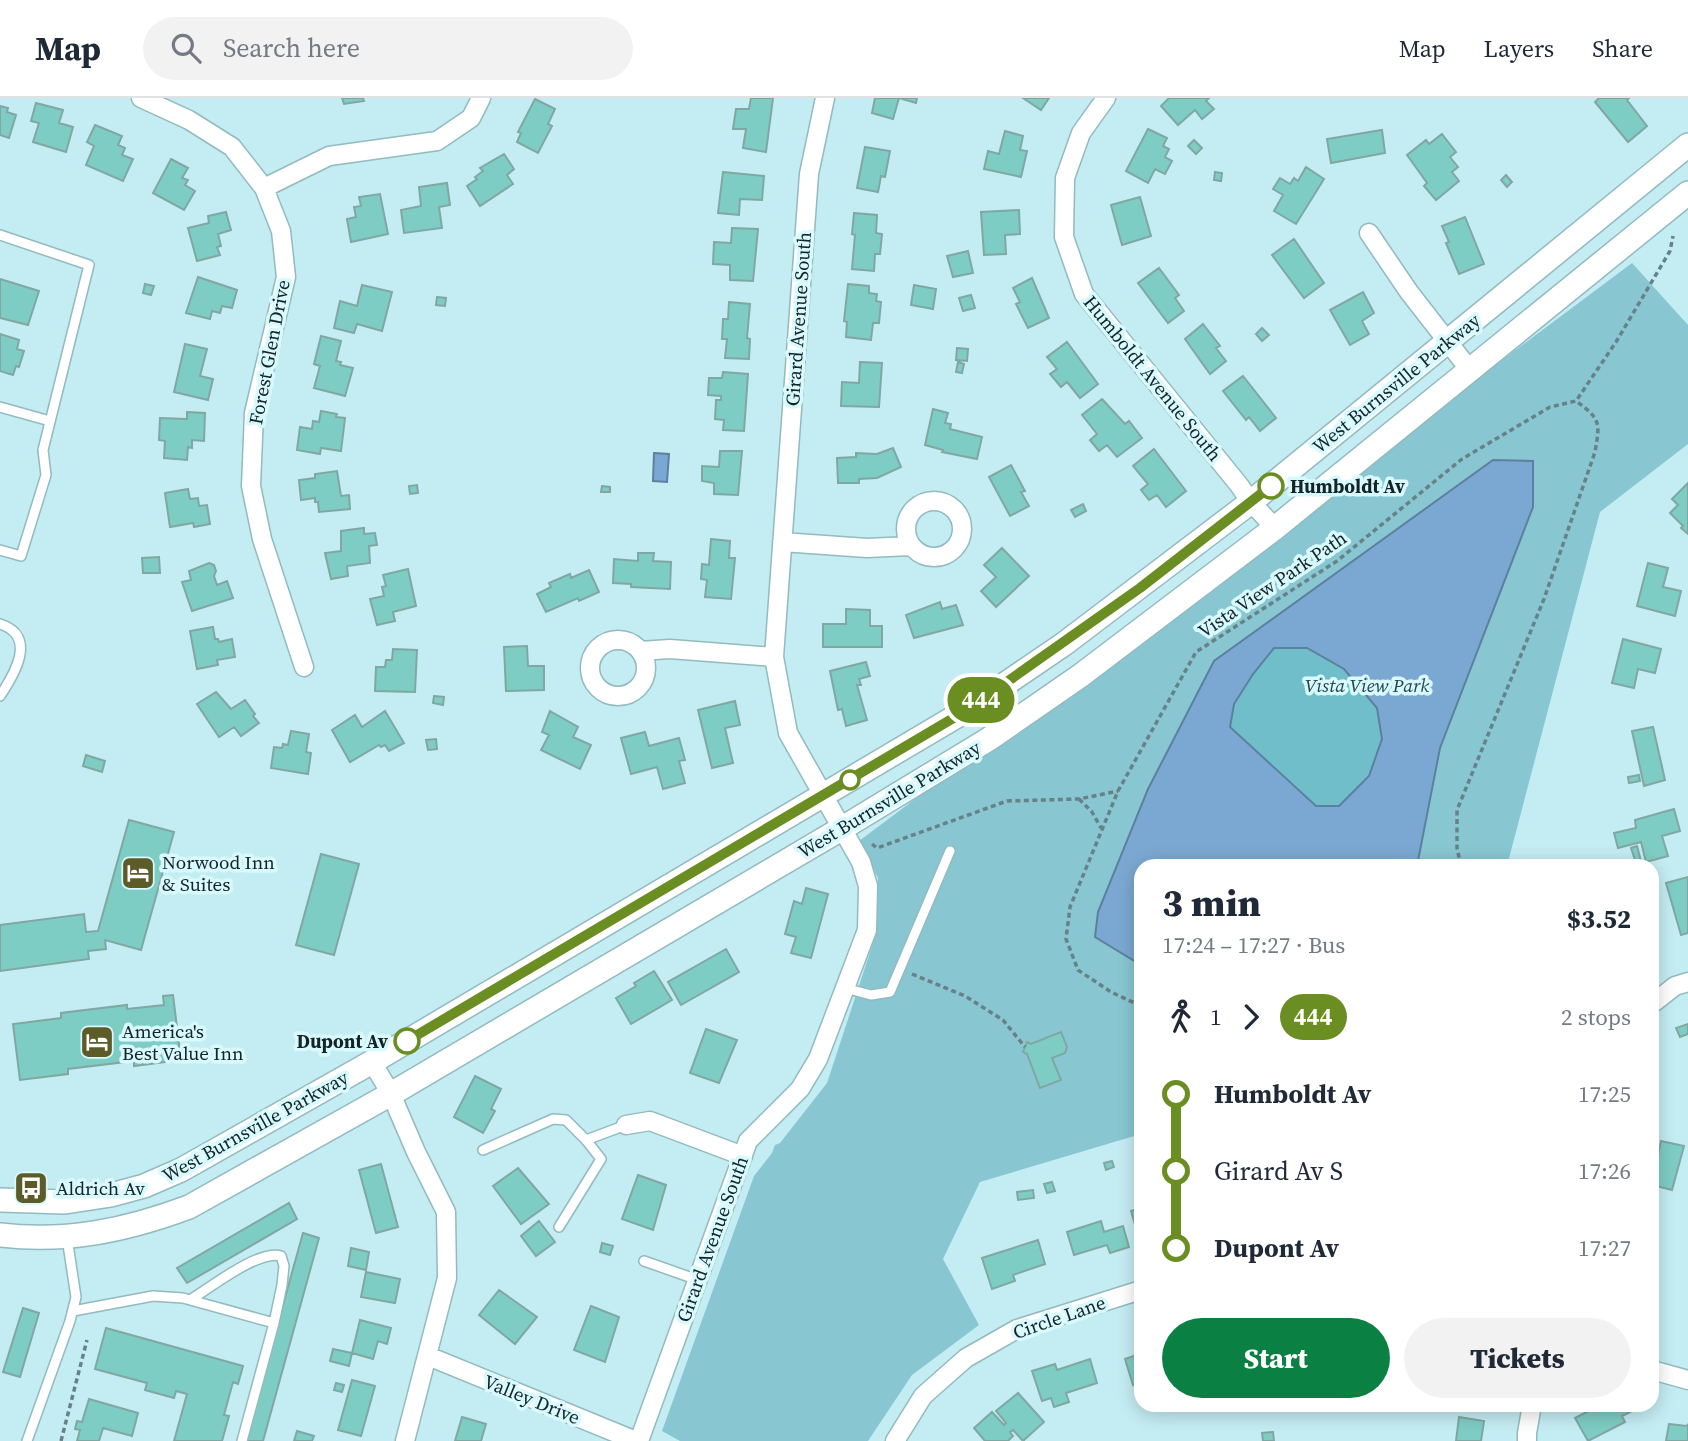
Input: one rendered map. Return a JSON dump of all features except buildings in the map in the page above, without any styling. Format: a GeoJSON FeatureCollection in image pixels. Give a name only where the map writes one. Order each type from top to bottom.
{"type":"FeatureCollection","features":[{"type":"Feature","properties":{"kind":"street","name":"Forest Glen Drive"},"geometry":{"type":"LineString","coordinates":[[141,98],[189,120],[232,147],[264,188],[281,232],[286,277],[254,413],[251,486],[262,539],[304,667]]}},
{"type":"Feature","properties":{"kind":"street"},"geometry":{"type":"LineString","coordinates":[[264,188],[329,156],[437,141],[471,118],[481,98]]}},
{"type":"Feature","properties":{"kind":"street","name":"Girard Avenue South"},"geometry":{"type":"LineString","coordinates":[[638,1441],[748,1141],[800,1088],[818,1059],[867,930],[868,887],[861,862],[788,733],[774,657],[809,174],[825,98]]}},
{"type":"Feature","properties":{"kind":"street","name":"Humboldt Avenue South"},"geometry":{"type":"LineString","coordinates":[[1106,98],[1081,133],[1065,178],[1064,237],[1084,295],[1275,528]]}},
{"type":"Feature","properties":{"kind":"street","name":"West Burnsville Parkway"},"geometry":{"type":"LineString","coordinates":[[0,1200],[65,1202],[111,1195],[144,1186],[220,1149],[967,710],[1064,644],[1251,502],[1688,145]]}},
{"type":"Feature","properties":{"kind":"street","name":"West Burnsville Parkway"},"geometry":{"type":"LineString","coordinates":[[0,1235],[67,1238],[117,1230],[154,1220],[189,1206],[391,1094],[989,739],[1080,676],[1275,528],[1688,193]]}},
{"type":"Feature","properties":{"kind":"street"},"geometry":{"type":"LineString","coordinates":[[1369,233],[1409,292],[1469,369]]}},
{"type":"Feature","properties":{"kind":"street"},"geometry":{"type":"LineString","coordinates":[[782,542],[867,548],[911,546]]}},
{"type":"Feature","properties":{"kind":"street"},"geometry":{"type":"LineString","coordinates":[[640,651],[670,649],[774,657]]}},
{"type":"Feature","properties":{"kind":"street"},"geometry":{"type":"LineString","coordinates":[[1659,999],[1675,986],[1688,982]]}},
{"type":"Feature","properties":{"kind":"street"},"geometry":{"type":"LineString","coordinates":[[372,1062],[391,1094],[446,1212],[447,1278],[405,1441]]}},
{"type":"Feature","properties":{"kind":"street"},"geometry":{"type":"LineString","coordinates":[[626,1125],[650,1121],[743,1156]]}},
{"type":"Feature","properties":{"kind":"street","name":"Circle Lane"},"geometry":{"type":"LineString","coordinates":[[895,1441],[923,1396],[966,1358],[1017,1329],[1134,1292]]}},
{"type":"Feature","properties":{"kind":"street","name":"Valley Drive"},"geometry":{"type":"LineString","coordinates":[[428,1356],[638,1441]]}},
{"type":"Feature","properties":{"kind":"street"},"geometry":{"type":"LineString","coordinates":[[1659,1372],[1688,1380]]}},
{"type":"Feature","properties":{"kind":"street"},"geometry":{"type":"LineString","coordinates":[[1527,1441],[1531,1412]]}},
{"type":"Feature","properties":{"kind":"lane"},"geometry":{"type":"LineString","coordinates":[[0,235],[89,265],[43,450],[46,475],[21,556],[0,550]]}},
{"type":"Feature","properties":{"kind":"lane"},"geometry":{"type":"LineString","coordinates":[[0,407],[50,421]]}},
{"type":"Feature","properties":{"kind":"lane"},"geometry":{"type":"LineString","coordinates":[[0,624],[20,639],[22,649],[13,677],[0,696]]}},
{"type":"Feature","properties":{"kind":"lane"},"geometry":{"type":"LineString","coordinates":[[845,988],[871,995],[890,992],[950,851]]}},
{"type":"Feature","properties":{"kind":"lane"},"geometry":{"type":"LineString","coordinates":[[482,1150],[553,1119],[566,1120],[601,1159],[559,1227]]}},
{"type":"Feature","properties":{"kind":"lane"},"geometry":{"type":"LineString","coordinates":[[586,1140],[626,1125]]}},
{"type":"Feature","properties":{"kind":"lane"},"geometry":{"type":"LineString","coordinates":[[27,1441],[76,1297],[67,1238]]}},
{"type":"Feature","properties":{"kind":"lane"},"geometry":{"type":"LineString","coordinates":[[190,1300],[248,1264],[274,1254],[281,1256],[284,1266],[274,1323],[242,1441]]}},
{"type":"Feature","properties":{"kind":"lane"},"geometry":{"type":"LineString","coordinates":[[644,1261],[698,1280]]}},
{"type":"Feature","properties":{"kind":"lane"},"geometry":{"type":"LineString","coordinates":[[73,1311],[153,1296],[190,1300],[274,1323]]}},
{"type":"Feature","properties":{"kind":"path"},"geometry":{"type":"LineString","coordinates":[[1459,859],[1457,810],[1544,599],[1595,452],[1599,427],[1591,412],[1576,401],[1616,342],[1664,262],[1673,236]]}},
{"type":"Feature","properties":{"kind":"path","name":"Vista View Park Path"},"geometry":{"type":"LineString","coordinates":[[1134,1003],[1111,992],[1077,970],[1066,939],[1070,907],[1118,791],[1196,652],[1337,561],[1462,459],[1550,407],[1576,401]]}},
{"type":"Feature","properties":{"kind":"path"},"geometry":{"type":"LineString","coordinates":[[868,841],[877,848],[1007,802],[1080,799],[1118,791]]}},
{"type":"Feature","properties":{"kind":"path"},"geometry":{"type":"LineString","coordinates":[[1080,799],[1092,812],[1101,829]]}},
{"type":"Feature","properties":{"kind":"path"},"geometry":{"type":"LineString","coordinates":[[900,969],[965,996],[1003,1020],[1025,1047]]}},
{"type":"Feature","properties":{"kind":"path"},"geometry":{"type":"LineString","coordinates":[[61,1441],[87,1340]]}},
{"type":"Feature","properties":{"kind":"green space","name":"Vista View Park"},"geometry":{"type":"Polygon","coordinates":[[[1632,263],[1688,325],[1688,444],[1600,512],[1509,859],[1134,859],[1134,1136],[980,1182],[943,1259],[979,1325],[912,1375],[868,1441],[680,1441],[662,1431],[754,1176],[775,1145],[780,1143],[827,1083],[876,934],[878,878],[859,841],[1632,263]]]}},
{"type":"Feature","properties":{"kind":"shaded area"},"geometry":{"type":"Polygon","coordinates":[[[654,453],[669,454],[667,482],[653,481],[654,453]]]}},
{"type":"Feature","properties":{"kind":"shaded area"},"geometry":{"type":"Polygon","coordinates":[[[1493,460],[1533,461],[1533,507],[1440,748],[1418,859],[1134,859],[1134,961],[1095,937],[1098,912],[1148,789],[1214,661],[1493,460]],[[1274,648],[1234,704],[1230,727],[1316,806],[1339,806],[1369,776],[1382,739],[1377,708],[1344,669],[1307,648],[1274,648]]]}},
{"type":"Feature","properties":{"kind":"shaded area"},"geometry":{"type":"Polygon","coordinates":[[[1274,648],[1307,648],[1344,669],[1377,708],[1382,739],[1369,776],[1339,806],[1316,806],[1230,727],[1234,704],[1274,648]]]}},
{"type":"Feature","properties":{"kind":"bus line","name":"444"},"geometry":{"type":"LineString","coordinates":[[407,1041],[967,710],[1140,588],[1271,486]]}},
{"type":"Feature","properties":{"kind":"place","name":"Humboldt Av"},"geometry":{"type":"Point","coordinates":[1271,486]}},
{"type":"Feature","properties":{"kind":"place","name":"Norwood Inn & Suites"},"geometry":{"type":"Point","coordinates":[138,873]}},
{"type":"Feature","properties":{"kind":"place","name":"Dupont Av"},"geometry":{"type":"Point","coordinates":[407,1041]}},
{"type":"Feature","properties":{"kind":"place","name":"America's Best Value Inn"},"geometry":{"type":"Point","coordinates":[97,1042]}},
{"type":"Feature","properties":{"kind":"place","name":"Aldrich Av"},"geometry":{"type":"Point","coordinates":[31,1188]}}]}
